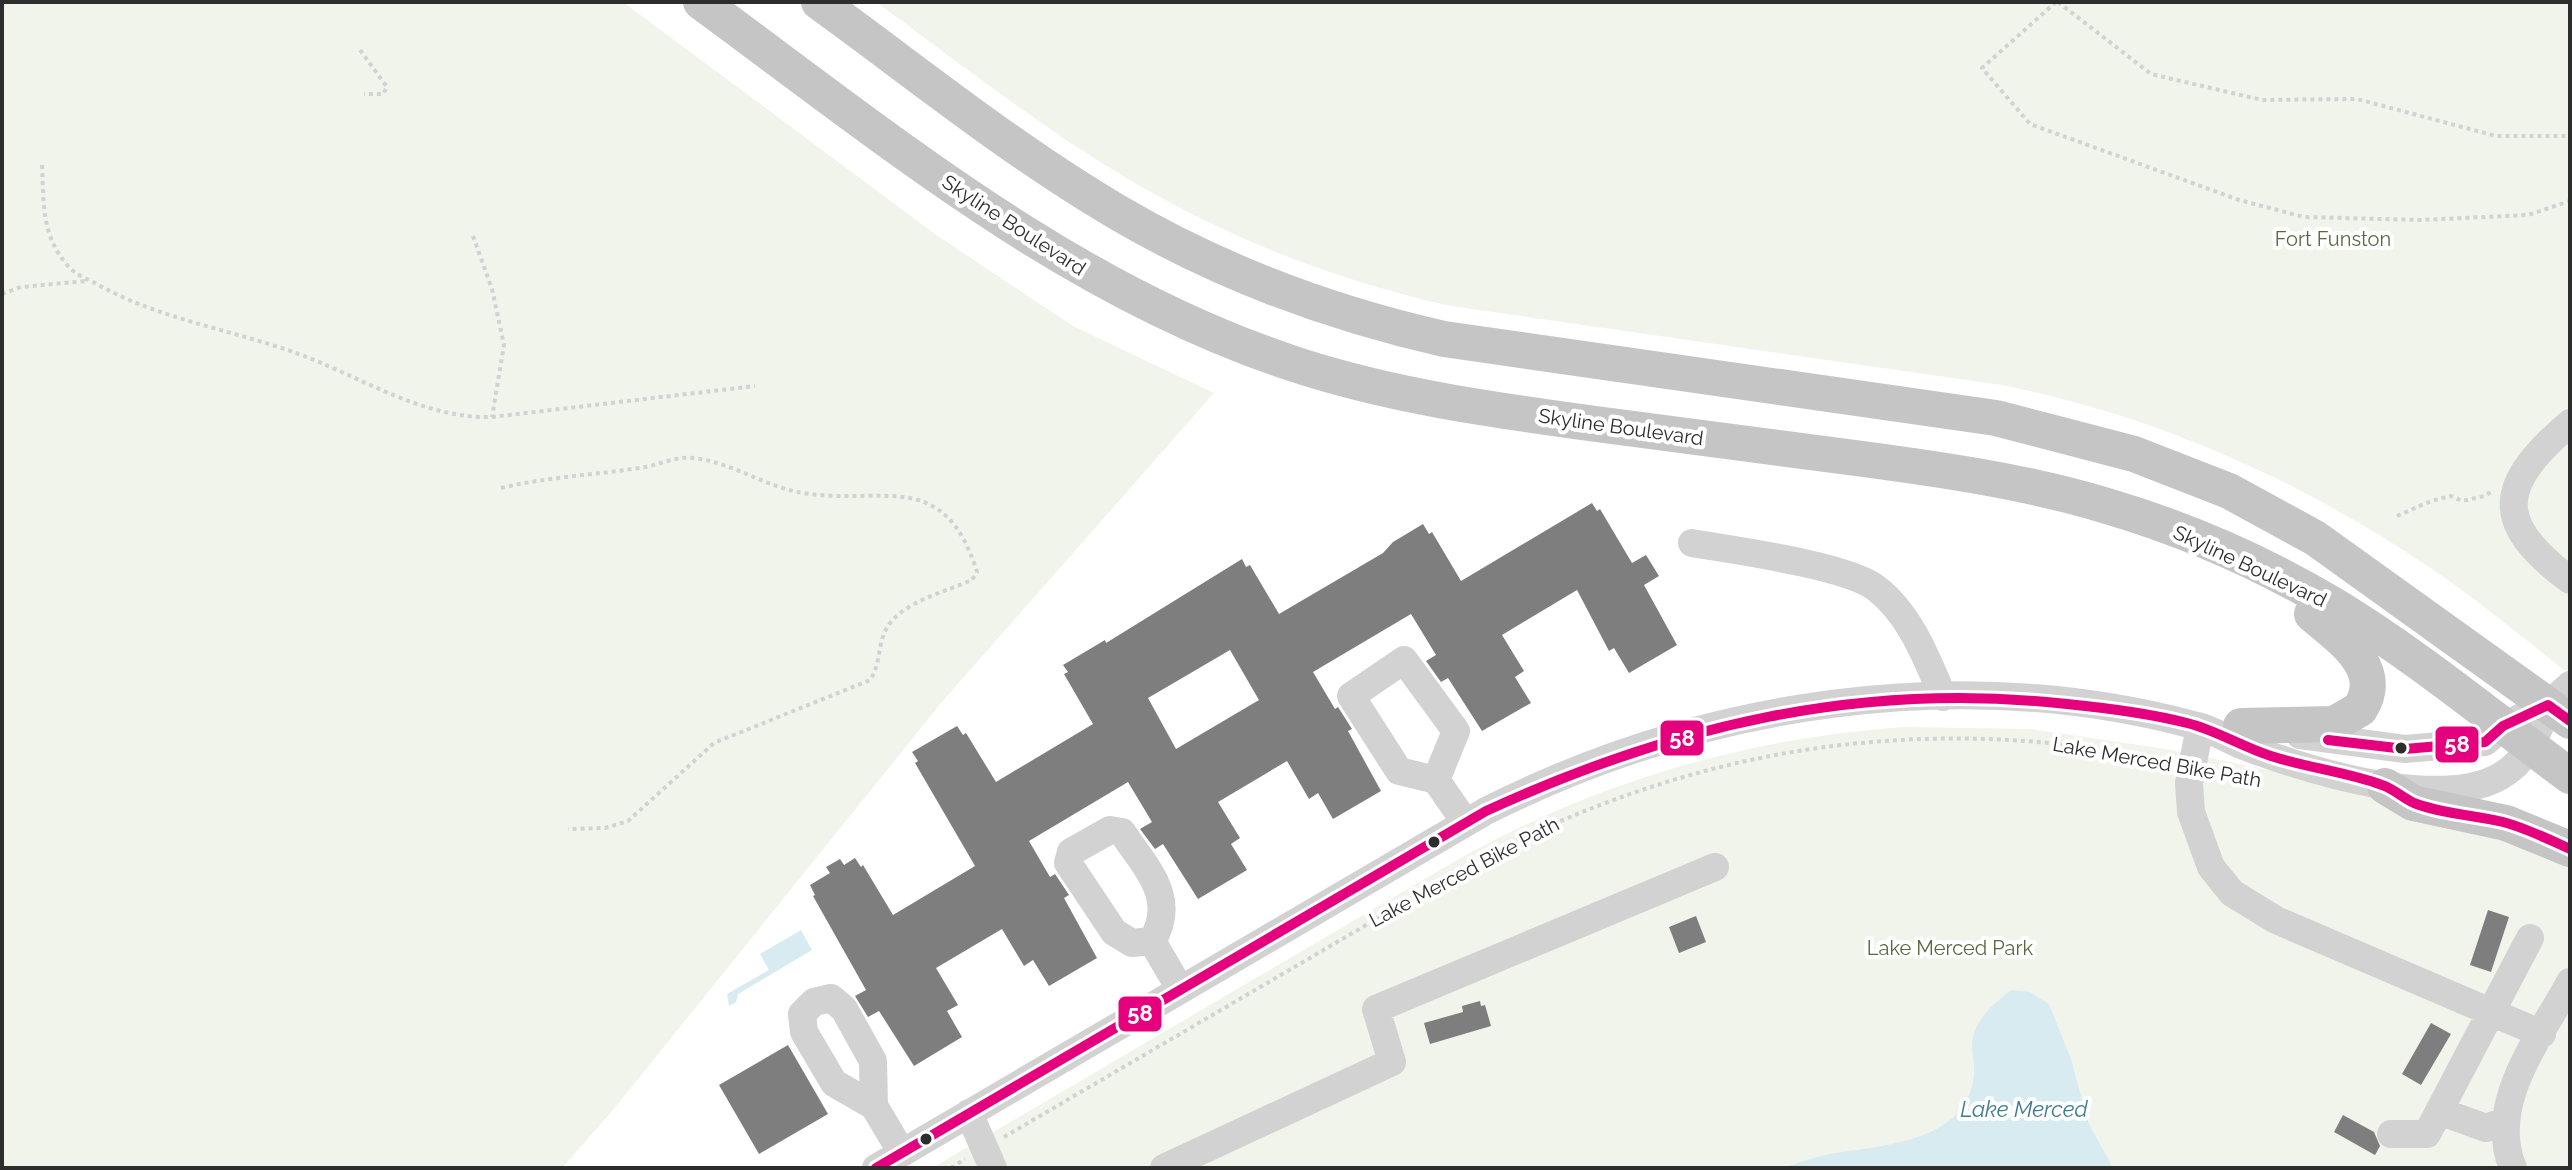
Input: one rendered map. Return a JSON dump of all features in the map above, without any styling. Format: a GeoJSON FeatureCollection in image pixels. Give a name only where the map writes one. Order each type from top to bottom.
{"type":"FeatureCollection","features":[{"type":"Feature","properties":{"kind":"main road","name":"Skyline Boulevard"},"geometry":{"type":"LineString","coordinates":[[701,2],[939,177],[1042,247],[1138,301],[1252,350],[1341,378],[1463,405],[1906,465],[2048,490],[2166,526],[2250,562],[2320,598],[2372,631],[2570,776]]}},
{"type":"Feature","properties":{"kind":"main road"},"geometry":{"type":"LineString","coordinates":[[819,2],[1041,162],[1118,212],[1223,267],[1315,303],[1401,329],[1473,344],[1996,418],[2090,440],[2185,472],[2229,491],[2315,538],[2563,704]]}},
{"type":"Feature","properties":{"kind":"main road"},"geometry":{"type":"LineString","coordinates":[[849,2],[888,53]]}},
{"type":"Feature","properties":{"kind":"main road"},"geometry":{"type":"LineString","coordinates":[[2241,726],[2320,725],[2346,720],[2360,709],[2368,684],[2363,664],[2349,645],[2250,562]]}},
{"type":"Feature","properties":{"kind":"main road"},"geometry":{"type":"LineString","coordinates":[[2385,786],[2413,803],[2506,823],[2570,849]]}},
{"type":"Feature","properties":{"kind":"street"},"geometry":{"type":"LineString","coordinates":[[2570,423],[2526,465],[2517,487],[2517,527],[2530,548],[2570,580]]}},
{"type":"Feature","properties":{"kind":"street"},"geometry":{"type":"LineString","coordinates":[[1692,543],[1771,556],[1875,587],[1905,620],[1926,654],[1943,697]]}},
{"type":"Feature","properties":{"kind":"street"},"geometry":{"type":"LineString","coordinates":[[876,1168],[1465,822],[1590,764],[1703,728],[1821,705],[1943,697],[2079,705],[2200,727],[2241,726],[2405,749],[2485,742],[2503,726],[2563,704]]}},
{"type":"Feature","properties":{"kind":"street"},"geometry":{"type":"LineString","coordinates":[[2200,727],[2271,756],[2385,786],[2434,790],[2470,787],[2501,777],[2532,749],[2563,704]]}},
{"type":"Feature","properties":{"kind":"street"},"geometry":{"type":"LineString","coordinates":[[2200,727],[2189,797],[2196,830],[2211,867],[2232,893],[2276,920],[2542,1034]]}},
{"type":"Feature","properties":{"kind":"street"},"geometry":{"type":"LineString","coordinates":[[1436,780],[1465,822]]}},
{"type":"Feature","properties":{"kind":"street"},"geometry":{"type":"LineString","coordinates":[[1164,1168],[1392,1062],[1376,1009],[1715,867]]}},
{"type":"Feature","properties":{"kind":"street"},"geometry":{"type":"LineString","coordinates":[[2391,1134],[2427,1134],[2530,938]]}},
{"type":"Feature","properties":{"kind":"street"},"geometry":{"type":"LineString","coordinates":[[1152,941],[1180,989]]}},
{"type":"Feature","properties":{"kind":"street"},"geometry":{"type":"LineString","coordinates":[[2513,1168],[2508,1154],[2505,1121],[2512,1091],[2570,982]]}},
{"type":"Feature","properties":{"kind":"street"},"geometry":{"type":"LineString","coordinates":[[874,1106],[902,1153]]}},
{"type":"Feature","properties":{"kind":"street"},"geometry":{"type":"LineString","coordinates":[[2439,1111],[2486,1128],[2505,1121]]}},
{"type":"Feature","properties":{"kind":"street"},"geometry":{"type":"LineString","coordinates":[[969,1113],[993,1168]]}},
{"type":"Feature","properties":{"kind":"path"},"geometry":{"type":"LineString","coordinates":[[2570,136],[2496,136],[2357,99],[2262,100],[2151,74],[2057,2],[1982,68],[2030,124],[2239,200],[2304,217],[2420,220],[2528,215],[2570,201]]}},
{"type":"Feature","properties":{"kind":"path"},"geometry":{"type":"LineString","coordinates":[[360,50],[387,87],[383,94],[364,94]]}},
{"type":"Feature","properties":{"kind":"path"},"geometry":{"type":"LineString","coordinates":[[42,165],[46,234],[70,270],[115,295],[181,320],[296,353],[423,407],[467,418],[492,417],[755,386]]}},
{"type":"Feature","properties":{"kind":"path"},"geometry":{"type":"LineString","coordinates":[[473,236],[492,289],[504,345],[492,417]]}},
{"type":"Feature","properties":{"kind":"path"},"geometry":{"type":"LineString","coordinates":[[2,294],[21,287],[89,280]]}},
{"type":"Feature","properties":{"kind":"path"},"geometry":{"type":"LineString","coordinates":[[501,488],[540,479],[645,467],[690,457],[718,463],[799,493],[916,497],[933,506],[956,530],[977,572],[972,580],[899,613],[886,627],[879,667],[870,680],[714,743],[628,821],[605,828],[568,829]]}},
{"type":"Feature","properties":{"kind":"path"},"geometry":{"type":"LineString","coordinates":[[2397,516],[2451,496],[2462,501],[2485,496],[2526,465]]}},
{"type":"Feature","properties":{"kind":"path","name":"Lake Merced Bike Path"},"geometry":{"type":"LineString","coordinates":[[1011,1132],[1467,866],[1570,815],[1677,776],[1826,745],[1930,737],[2059,743],[2265,781]]}},
{"type":"Feature","properties":{"kind":"green space"},"geometry":{"type":"Polygon","coordinates":[[[2,2],[623,2],[939,237],[1073,326],[1214,393],[941,703],[613,1110],[562,1168],[2,1168],[2,2]]]}},
{"type":"Feature","properties":{"kind":"green space","name":"Fort Funston"},"geometry":{"type":"Polygon","coordinates":[[[876,2],[2570,2],[2570,675],[2458,588],[2371,530],[2322,502],[2219,452],[2113,413],[2002,385],[1451,306],[1368,284],[1288,257],[1172,204],[1101,163],[1003,96],[876,2]]]}},
{"type":"Feature","properties":{"kind":"green space","name":"Lake Merced Park"},"geometry":{"type":"Polygon","coordinates":[[[1904,727],[2030,729],[2166,749],[2417,801],[2570,854],[2570,1168],[932,1168],[1457,860],[1510,832],[1618,787],[1729,753],[1787,741],[1904,727]]]}},
{"type":"Feature","properties":{"kind":"water"},"geometry":{"type":"Polygon","coordinates":[[[801,930],[812,950],[738,994],[736,1002],[729,1006],[727,994],[769,970],[760,954],[801,930]]]}},
{"type":"Feature","properties":{"kind":"water","name":"Lake Merced"},"geometry":{"type":"Polygon","coordinates":[[[2011,990],[2030,992],[2049,1004],[2071,1059],[2088,1122],[2113,1168],[1783,1168],[1824,1155],[1897,1143],[1940,1127],[1956,1114],[1968,1097],[1974,1074],[1972,1046],[1975,1029],[1988,1010],[2011,990]]]}},
{"type":"Feature","properties":{"kind":"building"},"geometry":{"type":"Polygon","coordinates":[[[1592,503],[1597,511],[1600,509],[1632,563],[1646,555],[1659,576],[1644,585],[1677,645],[1629,673],[1614,648],[1609,651],[1577,590],[1502,635],[1524,671],[1515,677],[1531,703],[1482,731],[1448,678],[1441,682],[1426,661],[1436,655],[1411,614],[1313,672],[1335,709],[1338,707],[1352,729],[1348,731],[1381,791],[1333,819],[1318,793],[1309,799],[1287,761],[1218,802],[1240,838],[1231,844],[1247,870],[1198,899],[1163,844],[1155,849],[1140,829],[1152,822],[1128,782],[1029,841],[1050,877],[1055,874],[1069,895],[1064,898],[1097,958],[1049,986],[1033,960],[1024,966],[1002,929],[936,968],[958,1005],[947,1011],[962,1037],[914,1066],[879,1011],[868,1017],[855,996],[866,990],[813,896],[810,885],[830,873],[826,867],[840,859],[844,865],[855,858],[861,867],[863,865],[893,915],[975,866],[915,763],[918,761],[912,752],[957,726],[963,735],[966,733],[996,782],[1093,724],[1064,674],[1068,672],[1063,665],[1105,640],[1106,643],[1242,559],[1246,567],[1250,565],[1279,614],[1383,553],[1393,542],[1423,524],[1429,534],[1432,532],[1461,581],[1592,503]],[[1230,650],[1148,698],[1176,749],[1259,700],[1230,650]]]}},
{"type":"Feature","properties":{"kind":"building"},"geometry":{"type":"Polygon","coordinates":[[[2488,910],[2509,917],[2491,972],[2470,965],[2488,910]]]}},
{"type":"Feature","properties":{"kind":"building"},"geometry":{"type":"Polygon","coordinates":[[[1696,916],[1706,942],[1679,953],[1669,927],[1696,916]]]}},
{"type":"Feature","properties":{"kind":"building"},"geometry":{"type":"Polygon","coordinates":[[[1480,1001],[1481,1006],[1485,1005],[1491,1026],[1430,1044],[1424,1023],[1463,1012],[1462,1006],[1480,1001]]]}},
{"type":"Feature","properties":{"kind":"building"},"geometry":{"type":"Polygon","coordinates":[[[2431,1023],[2451,1034],[2421,1085],[2402,1074],[2431,1023]]]}},
{"type":"Feature","properties":{"kind":"building"},"geometry":{"type":"Polygon","coordinates":[[[788,1045],[828,1114],[759,1154],[719,1085],[788,1045]]]}},
{"type":"Feature","properties":{"kind":"building"},"geometry":{"type":"Polygon","coordinates":[[[2343,1115],[2374,1132],[2380,1146],[2375,1155],[2334,1132],[2343,1115]]]}},
{"type":"Feature","properties":{"kind":"transit line","name":"58"},"geometry":{"type":"LineString","coordinates":[[876,1168],[1486,811],[1627,755],[1698,733],[1769,717],[1842,705],[1915,699],[1990,698],[2112,709],[2198,726],[2260,752],[2386,787],[2425,807],[2512,824],[2570,849]]}},
{"type":"Feature","properties":{"kind":"transit line","name":"58"},"geometry":{"type":"LineString","coordinates":[[2328,740],[2405,749],[2485,742],[2503,726],[2548,705],[2570,721]]}}]}
